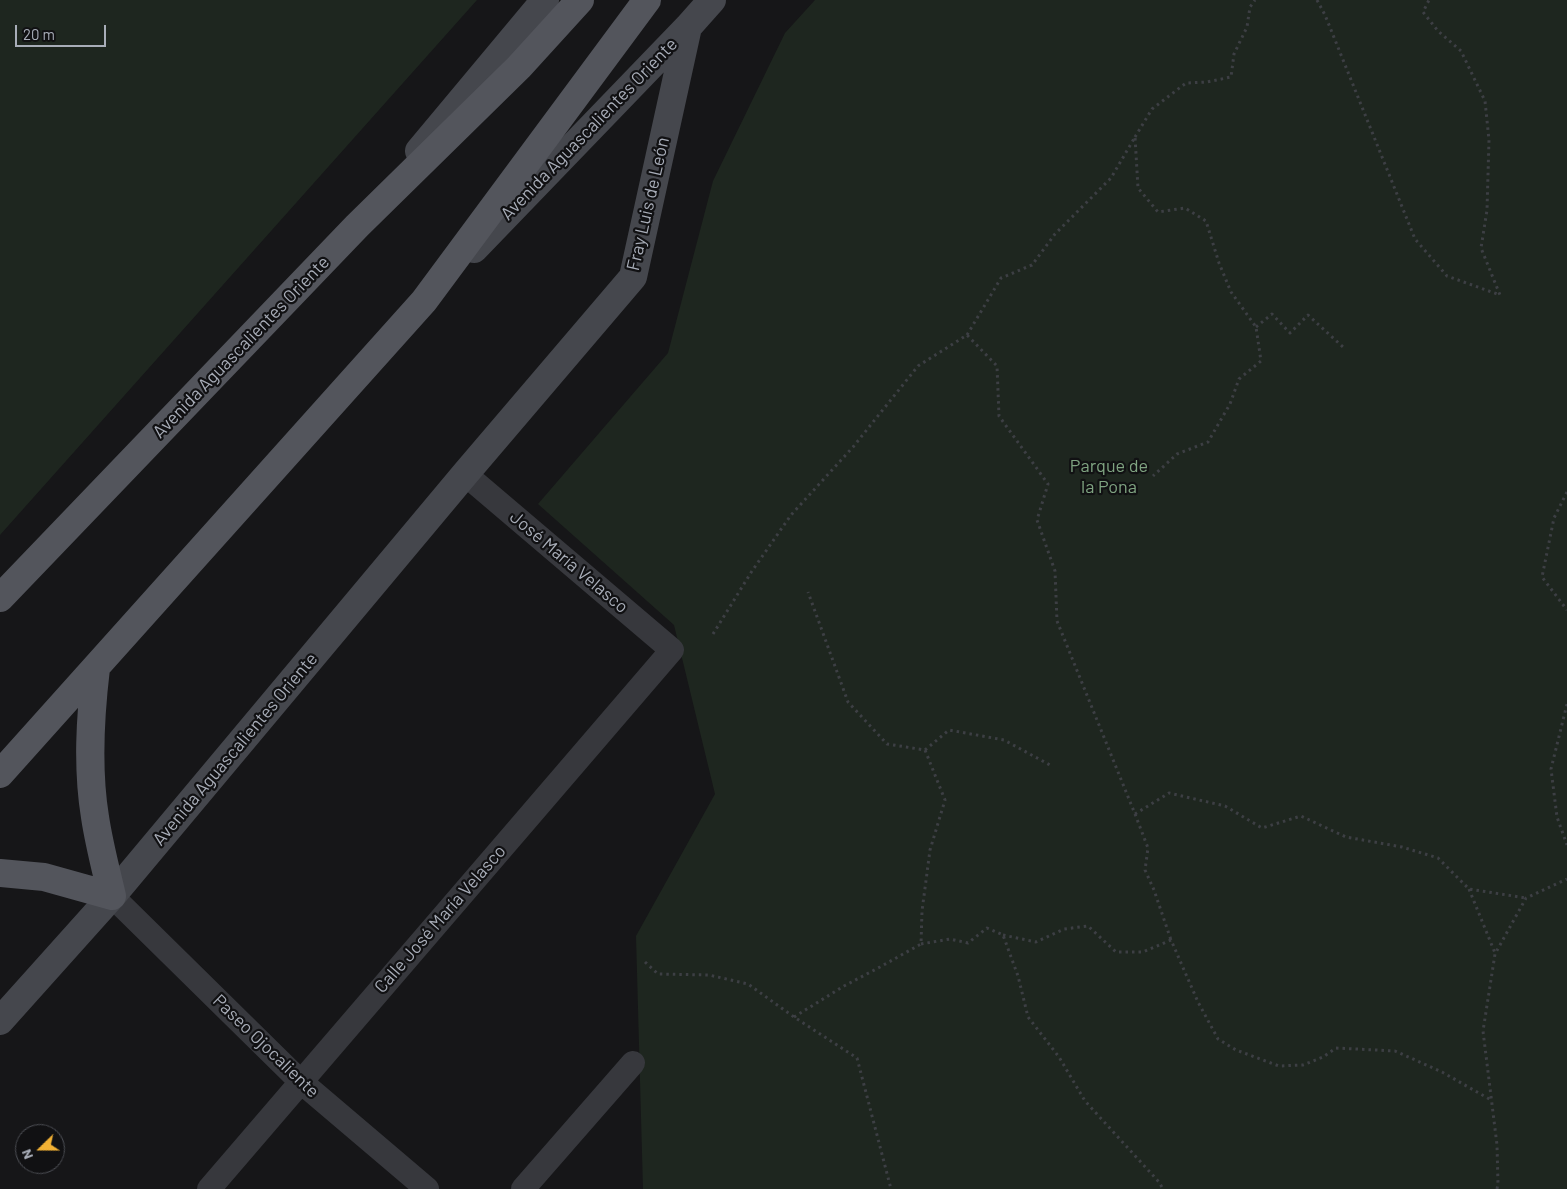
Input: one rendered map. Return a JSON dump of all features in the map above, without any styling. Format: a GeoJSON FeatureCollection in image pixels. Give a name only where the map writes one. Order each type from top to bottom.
{"type":"FeatureCollection","features":[{"type":"Feature","properties":{"kind":"main road","name":"Avenida Aguascalientes Oriente"},"geometry":{"type":"LineString","coordinates":[[0,598],[358,226],[518,67],[580,0]]}},
{"type":"Feature","properties":{"kind":"main road","name":"Avenida Aguascalientes Oriente"},"geometry":{"type":"LineString","coordinates":[[0,774],[424,301],[647,0]]}},
{"type":"Feature","properties":{"kind":"main road"},"geometry":{"type":"LineString","coordinates":[[0,872],[44,877],[112,896],[95,816],[91,774],[90,739],[96,668]]}},
{"type":"Feature","properties":{"kind":"street","name":"Avenida Aguascalientes Oriente"},"geometry":{"type":"LineString","coordinates":[[358,226],[545,0]]}},
{"type":"Feature","properties":{"kind":"street","name":"Avenida Aguascalientes Oriente"},"geometry":{"type":"LineString","coordinates":[[424,301],[712,0]]}},
{"type":"Feature","properties":{"kind":"street","name":"Fray Luis de León"},"geometry":{"type":"LineString","coordinates":[[466,474],[633,277],[688,27]]}},
{"type":"Feature","properties":{"kind":"street","name":"Avenida Aguascalientes Oriente"},"geometry":{"type":"LineString","coordinates":[[0,1021],[112,896],[466,474]]}},
{"type":"Feature","properties":{"kind":"street","name":"José María Velasco"},"geometry":{"type":"LineString","coordinates":[[466,474],[672,650]]}},
{"type":"Feature","properties":{"kind":"street","name":"Calle José María Velasco"},"geometry":{"type":"LineString","coordinates":[[209,1189],[672,650]]}},
{"type":"Feature","properties":{"kind":"street","name":"Paseo Ojocaliente"},"geometry":{"type":"LineString","coordinates":[[112,896],[300,1081],[427,1189]]}},
{"type":"Feature","properties":{"kind":"street"},"geometry":{"type":"LineString","coordinates":[[522,1189],[633,1063]]}},
{"type":"Feature","properties":{"kind":"path"},"geometry":{"type":"LineString","coordinates":[[713,634],[752,571],[791,515],[853,447],[918,366],[966,335],[1001,278],[1032,265],[1055,234],[1110,178],[1152,109],[1186,83],[1207,82],[1231,77],[1234,54],[1247,27],[1250,7],[1255,0]]}},
{"type":"Feature","properties":{"kind":"path"},"geometry":{"type":"LineString","coordinates":[[1316,0],[1325,15],[1415,239],[1447,276],[1500,295],[1481,248],[1487,210],[1489,148],[1485,101],[1461,51],[1438,31],[1423,12],[1429,0]]}},
{"type":"Feature","properties":{"kind":"path"},"geometry":{"type":"LineString","coordinates":[[1134,137],[1138,188],[1158,212],[1184,208],[1206,221],[1230,292],[1256,327],[1261,361],[1239,379],[1230,404],[1208,442],[1177,454],[1153,476]]}},
{"type":"Feature","properties":{"kind":"path"},"geometry":{"type":"LineString","coordinates":[[1256,327],[1272,314],[1290,333],[1308,315],[1343,347]]}},
{"type":"Feature","properties":{"kind":"path"},"geometry":{"type":"LineString","coordinates":[[966,335],[997,366],[999,416],[1048,484],[1037,520],[1055,571],[1057,621],[1148,848],[1145,870],[1171,940],[1198,1002],[1218,1038],[1236,1050],[1278,1066],[1303,1064],[1323,1057],[1336,1048],[1395,1051],[1442,1072],[1491,1100]]}},
{"type":"Feature","properties":{"kind":"path"},"geometry":{"type":"LineString","coordinates":[[1567,492],[1554,518],[1542,577],[1567,610]]}},
{"type":"Feature","properties":{"kind":"path"},"geometry":{"type":"LineString","coordinates":[[808,592],[848,702],[887,744],[925,750],[950,730],[1004,740],[1050,765]]}},
{"type":"Feature","properties":{"kind":"path"},"geometry":{"type":"LineString","coordinates":[[1567,704],[1551,769],[1557,817],[1567,845]]}},
{"type":"Feature","properties":{"kind":"path"},"geometry":{"type":"LineString","coordinates":[[921,944],[922,911],[930,850],[946,800],[925,750]]}},
{"type":"Feature","properties":{"kind":"path"},"geometry":{"type":"LineString","coordinates":[[1135,814],[1169,793],[1225,806],[1262,828],[1301,816],[1346,837],[1402,847],[1438,858],[1469,889],[1495,954]]}},
{"type":"Feature","properties":{"kind":"path"},"geometry":{"type":"LineString","coordinates":[[1469,889],[1526,898],[1567,879]]}},
{"type":"Feature","properties":{"kind":"path"},"geometry":{"type":"LineString","coordinates":[[1497,1189],[1497,1145],[1483,1032],[1495,954],[1526,898]]}},
{"type":"Feature","properties":{"kind":"path"},"geometry":{"type":"LineString","coordinates":[[794,1017],[844,986],[921,944],[950,939],[968,943],[987,928],[1003,935],[1036,942],[1064,929],[1088,926],[1116,952],[1143,952],[1171,940]]}},
{"type":"Feature","properties":{"kind":"path"},"geometry":{"type":"LineString","coordinates":[[1003,935],[1018,976],[1028,1016],[1059,1057],[1085,1101],[1159,1182],[1163,1189]]}},
{"type":"Feature","properties":{"kind":"path"},"geometry":{"type":"LineString","coordinates":[[645,962],[658,974],[708,975],[748,984],[857,1058],[891,1189]]}},
{"type":"Feature","properties":{"kind":"green space"},"geometry":{"type":"Polygon","coordinates":[[[0,0],[477,0],[0,535],[0,0]]]}},
{"type":"Feature","properties":{"kind":"green space","name":"Parque de la Pona"},"geometry":{"type":"Polygon","coordinates":[[[815,0],[1567,0],[1567,1189],[643,1189],[636,936],[715,794],[674,625],[538,504],[668,353],[713,181],[785,33],[815,0]]]}}]}
